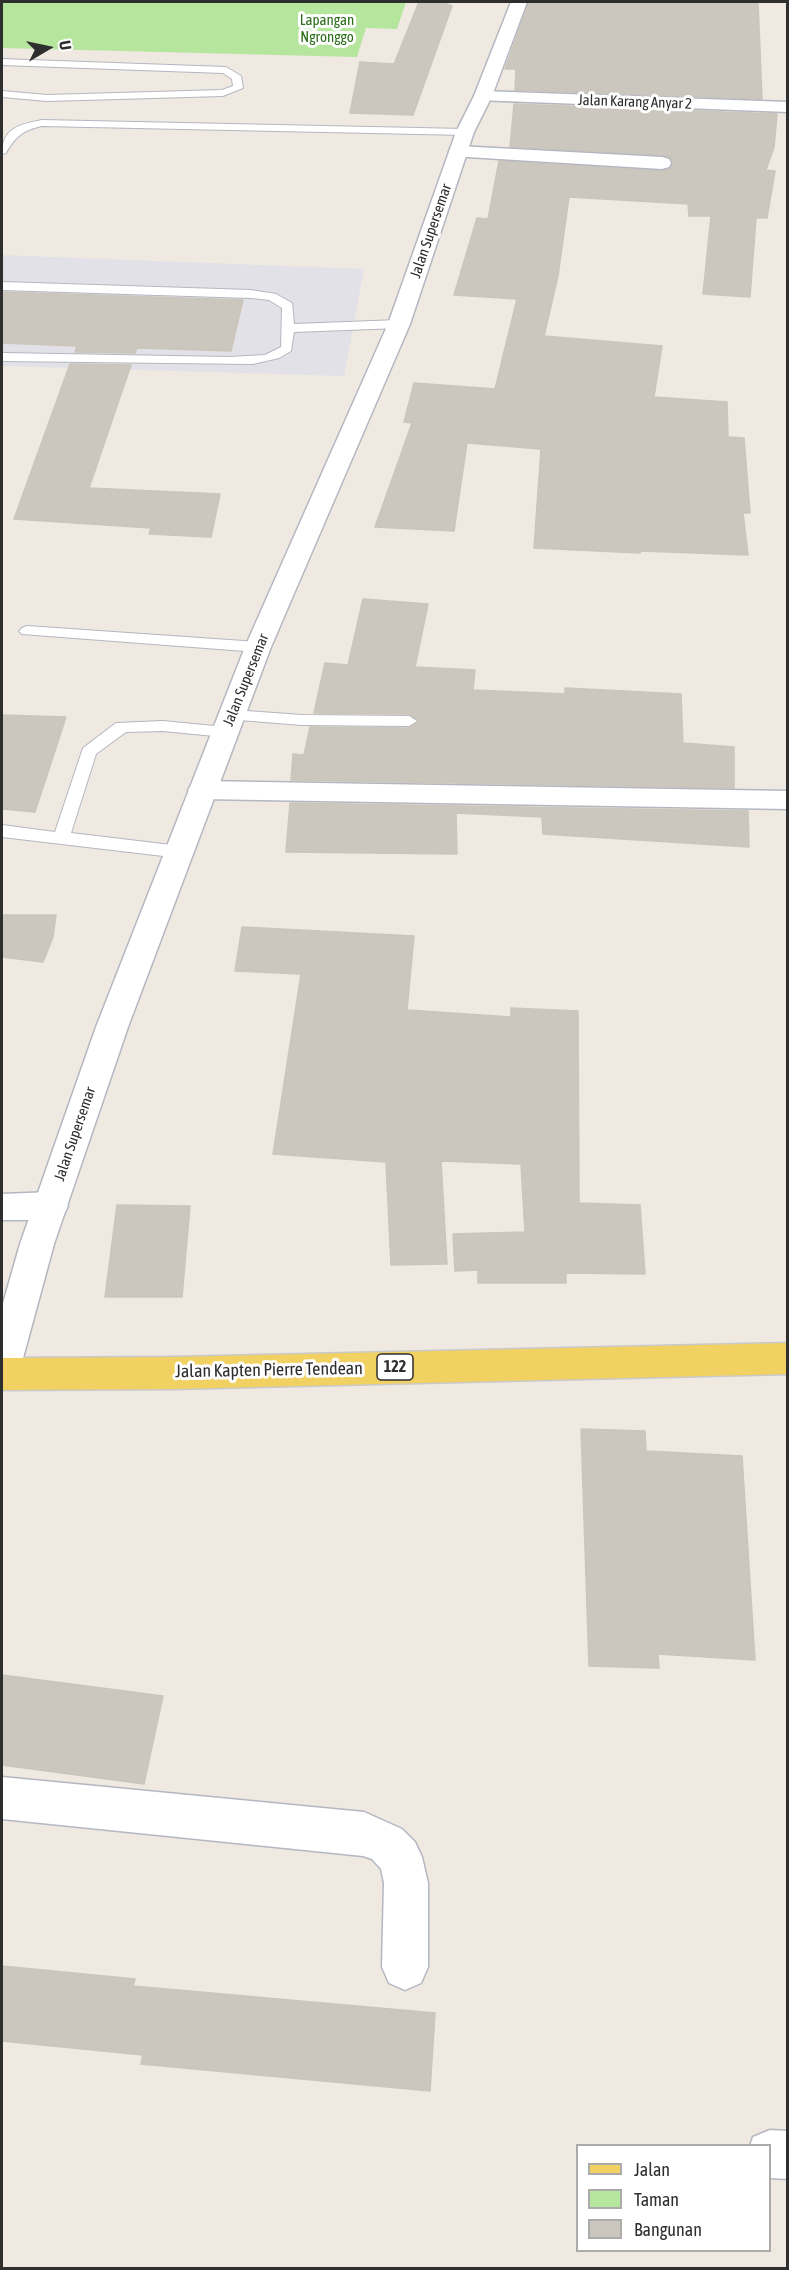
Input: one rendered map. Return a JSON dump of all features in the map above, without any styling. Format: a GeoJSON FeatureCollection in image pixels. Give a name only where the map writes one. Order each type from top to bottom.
{"type":"FeatureCollection","features":[{"type":"Feature","properties":{"kind":"main road","name":"Jalan Supersemar"},"geometry":{"type":"LineString","coordinates":[[2,1369],[51,1206],[112,1027],[258,647],[399,324],[462,142],[483,96],[519,2]]}},
{"type":"Feature","properties":{"kind":"main road","name":"Jalan Karang Anyar 2"},"geometry":{"type":"LineString","coordinates":[[483,96],[788,107]]}},
{"type":"Feature","properties":{"kind":"main road"},"geometry":{"type":"LineString","coordinates":[[462,142],[662,163]]}},
{"type":"Feature","properties":{"kind":"main road"},"geometry":{"type":"LineString","coordinates":[[202,790],[788,800]]}},
{"type":"Feature","properties":{"kind":"main road"},"geometry":{"type":"LineString","coordinates":[[2,1207],[51,1206]]}},
{"type":"Feature","properties":{"kind":"main road","name":"Jalan Kapten Pierre Tendean"},"geometry":{"type":"LineString","coordinates":[[2,1374],[174,1373],[788,1358]]}},
{"type":"Feature","properties":{"kind":"main road"},"geometry":{"type":"LineString","coordinates":[[2,1798],[364,1834],[387,1844],[400,1857],[406,1883],[405,1967]]}},
{"type":"Feature","properties":{"kind":"main road"},"geometry":{"type":"LineString","coordinates":[[771,2154],[788,2155]]}},
{"type":"Feature","properties":{"kind":"lane"},"geometry":{"type":"LineString","coordinates":[[2,62],[226,70],[237,78],[238,88],[223,93],[47,98],[2,94]]}},
{"type":"Feature","properties":{"kind":"lane"},"geometry":{"type":"LineString","coordinates":[[29,126],[47,98]]}},
{"type":"Feature","properties":{"kind":"lane"},"geometry":{"type":"LineString","coordinates":[[2,152],[8,138],[29,126],[42,123],[462,142]]}},
{"type":"Feature","properties":{"kind":"lane"},"geometry":{"type":"LineString","coordinates":[[2,286],[261,296],[282,301],[288,306],[287,348],[279,355],[268,359],[230,361],[2,357]]}},
{"type":"Feature","properties":{"kind":"lane"},"geometry":{"type":"LineString","coordinates":[[287,328],[399,324]]}},
{"type":"Feature","properties":{"kind":"lane"},"geometry":{"type":"LineString","coordinates":[[27,631],[258,647]]}},
{"type":"Feature","properties":{"kind":"lane"},"geometry":{"type":"LineString","coordinates":[[61,837],[89,752],[122,727],[302,720],[409,721]]}},
{"type":"Feature","properties":{"kind":"lane"},"geometry":{"type":"LineString","coordinates":[[2,831],[180,852]]}},
{"type":"Feature","properties":{"kind":"shaded area"},"geometry":{"type":"Polygon","coordinates":[[[2,255],[364,269],[344,376],[2,366],[2,255]]]}},
{"type":"Feature","properties":{"kind":"green space","name":"Lapangan Ngronggo"},"geometry":{"type":"Polygon","coordinates":[[[2,2],[406,2],[397,29],[366,28],[357,57],[2,48],[2,2]]]}},
{"type":"Feature","properties":{"kind":"building"},"geometry":{"type":"Polygon","coordinates":[[[419,2],[441,2],[452,6],[413,115],[350,113],[360,62],[394,64],[419,2]]]}},
{"type":"Feature","properties":{"kind":"building"},"geometry":{"type":"Polygon","coordinates":[[[529,2],[758,2],[762,99],[515,90],[516,69],[505,69],[529,2]]]}},
{"type":"Feature","properties":{"kind":"building"},"geometry":{"type":"Polygon","coordinates":[[[514,104],[777,114],[774,147],[766,170],[775,171],[767,218],[756,218],[750,297],[703,294],[711,216],[689,216],[688,204],[569,197],[558,276],[544,336],[662,346],[654,397],[727,402],[728,437],[744,438],[750,513],[743,513],[748,555],[534,548],[541,449],[467,443],[454,531],[375,527],[412,423],[404,422],[414,383],[495,389],[517,299],[454,295],[477,218],[488,219],[499,161],[662,171],[670,169],[673,164],[671,158],[662,155],[510,147],[514,104]]]}},
{"type":"Feature","properties":{"kind":"building"},"geometry":{"type":"Polygon","coordinates":[[[2,292],[243,300],[231,351],[137,348],[135,353],[75,352],[77,346],[2,343],[2,292]]]}},
{"type":"Feature","properties":{"kind":"building"},"geometry":{"type":"Polygon","coordinates":[[[70,364],[131,365],[89,488],[220,494],[211,537],[149,534],[151,528],[14,519],[70,364]]]}},
{"type":"Feature","properties":{"kind":"building"},"geometry":{"type":"Polygon","coordinates":[[[363,599],[428,604],[415,667],[475,670],[473,690],[565,694],[565,688],[681,694],[683,743],[734,747],[734,788],[291,780],[293,754],[304,755],[310,727],[409,728],[419,722],[409,714],[314,713],[325,663],[348,665],[363,599]]]}},
{"type":"Feature","properties":{"kind":"building"},"geometry":{"type":"Polygon","coordinates":[[[2,715],[66,717],[35,812],[2,809],[2,715]]]}},
{"type":"Feature","properties":{"kind":"building"},"geometry":{"type":"Polygon","coordinates":[[[290,803],[748,811],[749,847],[543,834],[542,817],[456,813],[457,854],[286,852],[290,803]]]}},
{"type":"Feature","properties":{"kind":"building"},"geometry":{"type":"Polygon","coordinates":[[[2,915],[56,915],[53,937],[43,962],[2,957],[2,915]]]}},
{"type":"Feature","properties":{"kind":"building"},"geometry":{"type":"Polygon","coordinates":[[[242,927],[414,936],[407,1010],[511,1017],[511,1008],[578,1011],[579,1203],[640,1205],[645,1274],[566,1273],[566,1283],[478,1283],[478,1270],[455,1271],[453,1234],[525,1232],[521,1164],[441,1161],[447,1264],[391,1265],[386,1162],[273,1154],[301,974],[235,971],[242,927]]]}},
{"type":"Feature","properties":{"kind":"building"},"geometry":{"type":"Polygon","coordinates":[[[117,1205],[190,1206],[182,1297],[105,1297],[117,1205]]]}},
{"type":"Feature","properties":{"kind":"building"},"geometry":{"type":"Polygon","coordinates":[[[581,1429],[645,1431],[646,1451],[742,1456],[755,1660],[658,1654],[659,1668],[589,1666],[581,1429]]]}},
{"type":"Feature","properties":{"kind":"building"},"geometry":{"type":"Polygon","coordinates":[[[2,1675],[163,1696],[144,1784],[2,1765],[2,1675]]]}},
{"type":"Feature","properties":{"kind":"building"},"geometry":{"type":"Polygon","coordinates":[[[2,1966],[135,1979],[133,1986],[435,2013],[430,2091],[141,2064],[143,2055],[2,2041],[2,1966]]]}}]}
